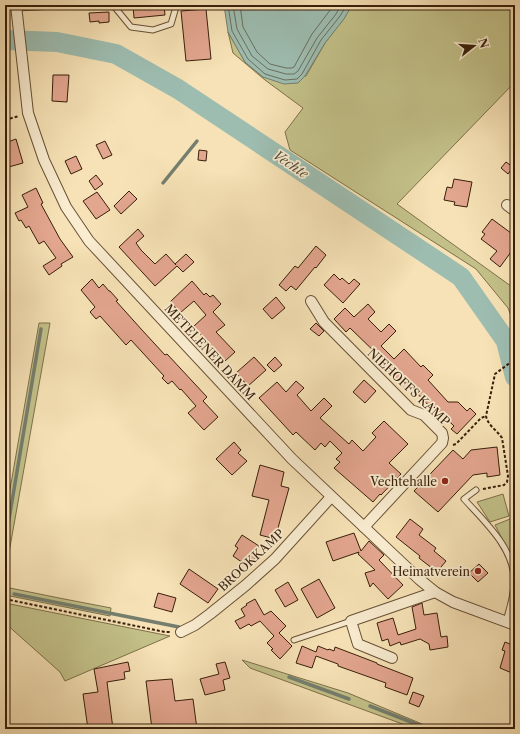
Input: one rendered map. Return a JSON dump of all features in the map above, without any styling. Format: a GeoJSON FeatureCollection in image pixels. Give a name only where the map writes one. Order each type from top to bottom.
{"type":"FeatureCollection","features":[{"type":"Feature","properties":{"kind":"street","name":"METELENER DAMM"},"geometry":{"type":"LineString","coordinates":[[16,10],[28,113],[44,160],[66,207],[89,241],[292,460],[419,579],[435,592],[453,602],[510,623]]}},
{"type":"Feature","properties":{"kind":"street","name":"NIEHOFFS KAMP"},"geometry":{"type":"LineString","coordinates":[[311,301],[324,322],[412,410],[424,415],[442,433],[442,443],[364,527]]}},
{"type":"Feature","properties":{"kind":"street","name":"BROOKKAMP"},"geometry":{"type":"LineString","coordinates":[[181,632],[195,625],[210,614],[275,559],[331,497]]}},
{"type":"Feature","properties":{"kind":"street"},"geometry":{"type":"LineString","coordinates":[[392,658],[358,644],[351,621],[435,592]]}},
{"type":"Feature","properties":{"kind":"lane"},"geometry":{"type":"LineString","coordinates":[[16,10],[76,5]]}},
{"type":"Feature","properties":{"kind":"lane"},"geometry":{"type":"LineString","coordinates":[[113,5],[131,27],[153,30],[171,24],[176,5]]}},
{"type":"Feature","properties":{"kind":"lane"},"geometry":{"type":"LineString","coordinates":[[476,490],[464,499],[500,540],[507,551],[512,567],[514,581],[510,623]]}},
{"type":"Feature","properties":{"kind":"lane"},"geometry":{"type":"LineString","coordinates":[[294,640],[351,621]]}},
{"type":"Feature","properties":{"kind":"path"},"geometry":{"type":"LineString","coordinates":[[5,120],[28,113]]}},
{"type":"Feature","properties":{"kind":"path"},"geometry":{"type":"LineString","coordinates":[[476,490],[504,485],[507,482],[508,476],[502,438],[500,434],[489,424],[486,416],[495,374],[515,359]]}},
{"type":"Feature","properties":{"kind":"path"},"geometry":{"type":"LineString","coordinates":[[456,444],[481,418],[486,416]]}},
{"type":"Feature","properties":{"kind":"path"},"geometry":{"type":"LineString","coordinates":[[5,599],[165,632],[181,632]]}},
{"type":"Feature","properties":{"kind":"shaded area"},"geometry":{"type":"Polygon","coordinates":[[[352,5],[515,5],[515,82],[397,204],[515,289],[515,326],[508,308],[476,269],[290,150],[285,132],[303,108],[265,80],[233,53],[228,32],[245,62],[263,77],[306,76],[325,43],[352,5]]]}},
{"type":"Feature","properties":{"kind":"shaded area"},"geometry":{"type":"Polygon","coordinates":[[[39,323],[50,323],[5,575],[5,518],[39,323]]]}},
{"type":"Feature","properties":{"kind":"shaded area"},"geometry":{"type":"Polygon","coordinates":[[[503,494],[509,516],[490,522],[477,502],[503,494]]]}},
{"type":"Feature","properties":{"kind":"shaded area"},"geometry":{"type":"Polygon","coordinates":[[[515,517],[515,564],[495,525],[515,517]]]}},
{"type":"Feature","properties":{"kind":"shaded area"},"geometry":{"type":"Polygon","coordinates":[[[5,587],[111,608],[110,616],[5,595],[5,587]]]}},
{"type":"Feature","properties":{"kind":"shaded area"},"geometry":{"type":"Polygon","coordinates":[[[5,603],[170,636],[65,681],[60,672],[5,623],[5,603]]]}},
{"type":"Feature","properties":{"kind":"shaded area"},"geometry":{"type":"Polygon","coordinates":[[[242,660],[348,693],[434,729],[416,729],[250,668],[242,660]]]}},
{"type":"Feature","properties":{"kind":"water"},"geometry":{"type":"Polygon","coordinates":[[[224,5],[352,5],[344,19],[325,43],[305,76],[298,83],[284,84],[263,77],[245,62],[228,32],[224,5]]]}},
{"type":"Feature","properties":{"kind":"building"},"geometry":{"type":"Polygon","coordinates":[[[133,5],[164,5],[165,15],[134,18],[133,5]]]}},
{"type":"Feature","properties":{"kind":"building"},"geometry":{"type":"Polygon","coordinates":[[[206,9],[211,59],[186,61],[181,11],[206,9]]]}},
{"type":"Feature","properties":{"kind":"building"},"geometry":{"type":"Polygon","coordinates":[[[109,12],[109,22],[90,22],[89,13],[109,12]]]}},
{"type":"Feature","properties":{"kind":"building"},"geometry":{"type":"Polygon","coordinates":[[[53,75],[69,75],[67,102],[52,101],[53,75]]]}},
{"type":"Feature","properties":{"kind":"building"},"geometry":{"type":"Polygon","coordinates":[[[16,139],[23,163],[5,168],[5,143],[16,139]]]}},
{"type":"Feature","properties":{"kind":"building"},"geometry":{"type":"Polygon","coordinates":[[[105,141],[112,155],[103,159],[96,145],[105,141]]]}},
{"type":"Feature","properties":{"kind":"building"},"geometry":{"type":"Polygon","coordinates":[[[199,150],[207,151],[206,161],[198,160],[199,150]]]}},
{"type":"Feature","properties":{"kind":"building"},"geometry":{"type":"Polygon","coordinates":[[[76,156],[82,169],[71,174],[65,161],[76,156]]]}},
{"type":"Feature","properties":{"kind":"building"},"geometry":{"type":"Polygon","coordinates":[[[506,162],[513,167],[508,174],[501,168],[506,162]]]}},
{"type":"Feature","properties":{"kind":"building"},"geometry":{"type":"Polygon","coordinates":[[[96,175],[103,184],[95,190],[89,181],[96,175]]]}},
{"type":"Feature","properties":{"kind":"building"},"geometry":{"type":"Polygon","coordinates":[[[454,179],[472,182],[467,207],[454,205],[455,202],[444,200],[447,187],[452,188],[454,179]]]}},
{"type":"Feature","properties":{"kind":"building"},"geometry":{"type":"Polygon","coordinates":[[[36,188],[43,203],[41,204],[60,239],[73,257],[61,264],[62,266],[49,275],[43,266],[56,258],[44,241],[39,244],[29,226],[26,228],[21,220],[19,221],[15,213],[28,207],[22,195],[36,188]]]}},
{"type":"Feature","properties":{"kind":"building"},"geometry":{"type":"Polygon","coordinates":[[[129,191],[137,199],[121,214],[114,206],[129,191]]]}},
{"type":"Feature","properties":{"kind":"building"},"geometry":{"type":"Polygon","coordinates":[[[97,192],[110,210],[96,219],[83,201],[97,192]]]}},
{"type":"Feature","properties":{"kind":"building"},"geometry":{"type":"Polygon","coordinates":[[[492,219],[515,236],[515,256],[511,252],[500,267],[490,259],[497,251],[481,239],[485,234],[482,232],[492,219]]]}},
{"type":"Feature","properties":{"kind":"building"},"geometry":{"type":"Polygon","coordinates":[[[138,229],[144,236],[136,243],[155,264],[166,254],[175,264],[186,254],[194,262],[183,272],[177,266],[155,286],[119,247],[138,229]]]}},
{"type":"Feature","properties":{"kind":"building"},"geometry":{"type":"Polygon","coordinates":[[[316,246],[326,255],[296,290],[291,286],[286,291],[279,285],[295,266],[298,268],[316,246]]]}},
{"type":"Feature","properties":{"kind":"building"},"geometry":{"type":"Polygon","coordinates":[[[334,274],[340,280],[342,278],[349,284],[354,279],[360,284],[343,303],[324,285],[334,274]]]}},
{"type":"Feature","properties":{"kind":"building"},"geometry":{"type":"Polygon","coordinates":[[[92,279],[99,288],[103,284],[110,291],[118,300],[116,301],[142,330],[165,355],[167,354],[207,397],[203,401],[218,417],[204,430],[188,413],[196,406],[181,389],[180,390],[172,381],[168,384],[162,378],[164,376],[131,340],[126,345],[100,316],[96,319],[90,312],[95,307],[81,290],[92,279]]]}},
{"type":"Feature","properties":{"kind":"building"},"geometry":{"type":"Polygon","coordinates":[[[192,281],[204,295],[206,293],[210,297],[213,295],[221,304],[213,312],[225,325],[216,332],[235,352],[225,361],[193,327],[206,315],[194,301],[180,313],[170,302],[192,281]]]}},
{"type":"Feature","properties":{"kind":"building"},"geometry":{"type":"Polygon","coordinates":[[[276,297],[285,308],[272,319],[263,309],[276,297]]]}},
{"type":"Feature","properties":{"kind":"building"},"geometry":{"type":"Polygon","coordinates":[[[368,304],[375,312],[368,319],[381,332],[389,324],[396,331],[381,346],[394,359],[404,349],[421,367],[423,365],[433,375],[428,380],[448,402],[458,402],[467,411],[470,408],[476,414],[457,434],[451,429],[454,426],[434,407],[432,409],[410,386],[406,390],[388,372],[387,373],[376,362],[380,357],[350,328],[346,332],[334,319],[345,308],[354,317],[368,304]]]}},
{"type":"Feature","properties":{"kind":"building"},"geometry":{"type":"Polygon","coordinates":[[[316,323],[324,331],[319,336],[310,329],[316,323]]]}},
{"type":"Feature","properties":{"kind":"building"},"geometry":{"type":"Polygon","coordinates":[[[254,357],[266,370],[248,386],[236,373],[254,357]]]}},
{"type":"Feature","properties":{"kind":"building"},"geometry":{"type":"Polygon","coordinates":[[[275,357],[282,365],[274,372],[267,365],[275,357]]]}},
{"type":"Feature","properties":{"kind":"building"},"geometry":{"type":"Polygon","coordinates":[[[364,380],[376,391],[365,403],[353,392],[364,380]]]}},
{"type":"Feature","properties":{"kind":"building"},"geometry":{"type":"Polygon","coordinates":[[[296,381],[304,388],[297,395],[311,411],[324,398],[332,406],[320,418],[349,444],[352,440],[363,451],[376,437],[372,433],[384,421],[408,444],[389,463],[401,474],[373,502],[334,468],[340,462],[336,459],[342,453],[330,441],[325,447],[321,443],[315,450],[296,432],[293,435],[259,398],[277,382],[286,392],[296,381]]]}},
{"type":"Feature","properties":{"kind":"building"},"geometry":{"type":"Polygon","coordinates":[[[234,442],[241,450],[238,453],[247,461],[232,475],[216,459],[234,442]]]}},
{"type":"Feature","properties":{"kind":"building","name":"Vechtehalle"},"geometry":{"type":"Polygon","coordinates":[[[497,447],[500,475],[487,477],[487,473],[473,475],[438,512],[414,491],[453,450],[463,459],[471,450],[497,447]]]}},
{"type":"Feature","properties":{"kind":"building"},"geometry":{"type":"Polygon","coordinates":[[[260,465],[284,472],[281,486],[289,488],[275,539],[260,535],[269,500],[252,496],[260,465]]]}},
{"type":"Feature","properties":{"kind":"building"},"geometry":{"type":"Polygon","coordinates":[[[410,519],[423,529],[419,535],[436,548],[434,551],[446,561],[437,572],[396,537],[410,519]]]}},
{"type":"Feature","properties":{"kind":"building"},"geometry":{"type":"Polygon","coordinates":[[[354,533],[361,551],[369,541],[384,555],[379,560],[403,585],[388,599],[373,583],[370,587],[365,573],[375,570],[358,554],[359,552],[333,561],[326,542],[354,533]]]}},
{"type":"Feature","properties":{"kind":"building"},"geometry":{"type":"Polygon","coordinates":[[[242,535],[259,546],[253,555],[256,557],[249,567],[233,556],[238,548],[235,546],[242,535]]]}},
{"type":"Feature","properties":{"kind":"building","name":"Heimatverein"},"geometry":{"type":"Polygon","coordinates":[[[479,564],[488,573],[478,582],[469,573],[479,564]]]}},
{"type":"Feature","properties":{"kind":"building"},"geometry":{"type":"Polygon","coordinates":[[[189,569],[218,589],[208,603],[180,584],[189,569]]]}},
{"type":"Feature","properties":{"kind":"building"},"geometry":{"type":"Polygon","coordinates":[[[319,579],[335,608],[317,618],[301,589],[319,579]]]}},
{"type":"Feature","properties":{"kind":"building"},"geometry":{"type":"Polygon","coordinates":[[[288,582],[298,600],[285,607],[275,590],[288,582]]]}},
{"type":"Feature","properties":{"kind":"building"},"geometry":{"type":"Polygon","coordinates":[[[158,593],[176,598],[172,612],[154,607],[158,593]]]}},
{"type":"Feature","properties":{"kind":"building"},"geometry":{"type":"Polygon","coordinates":[[[255,599],[264,615],[271,611],[286,626],[279,633],[292,646],[280,659],[271,650],[273,649],[267,643],[274,636],[260,621],[251,626],[249,624],[240,629],[235,621],[245,616],[241,609],[255,599]]]}},
{"type":"Feature","properties":{"kind":"building"},"geometry":{"type":"Polygon","coordinates":[[[422,603],[424,615],[437,613],[441,637],[447,636],[448,647],[430,650],[429,644],[420,639],[401,645],[400,642],[390,646],[388,639],[382,641],[377,623],[393,618],[398,635],[416,629],[412,607],[422,603]]]}},
{"type":"Feature","properties":{"kind":"building"},"geometry":{"type":"Polygon","coordinates":[[[505,642],[515,646],[515,666],[512,673],[500,668],[505,651],[502,650],[505,642]]]}},
{"type":"Feature","properties":{"kind":"building"},"geometry":{"type":"Polygon","coordinates":[[[302,646],[316,652],[318,646],[334,651],[335,647],[413,678],[407,695],[385,687],[386,683],[338,666],[338,664],[316,656],[312,668],[296,663],[302,646]]]}},
{"type":"Feature","properties":{"kind":"building"},"geometry":{"type":"Polygon","coordinates":[[[128,662],[130,671],[124,672],[125,679],[107,682],[113,729],[88,729],[83,694],[98,692],[94,669],[128,662]]]}},
{"type":"Feature","properties":{"kind":"building"},"geometry":{"type":"Polygon","coordinates":[[[225,662],[230,678],[223,680],[225,690],[205,695],[200,679],[219,674],[216,664],[225,662]]]}},
{"type":"Feature","properties":{"kind":"building"},"geometry":{"type":"Polygon","coordinates":[[[172,679],[175,701],[193,699],[197,729],[152,729],[146,681],[172,679]]]}},
{"type":"Feature","properties":{"kind":"building"},"geometry":{"type":"Polygon","coordinates":[[[413,692],[424,696],[419,707],[409,703],[413,692]]]}},
{"type":"Feature","properties":{"kind":"waterway","name":"Vechte"},"geometry":{"type":"LineString","coordinates":[[5,40],[57,42],[116,54],[178,89],[461,277],[506,341],[515,377]]}},
{"type":"Feature","properties":{"kind":"waterway"},"geometry":{"type":"LineString","coordinates":[[163,183],[197,141]]}},
{"type":"Feature","properties":{"kind":"waterway"},"geometry":{"type":"LineString","coordinates":[[5,543],[41,329]]}},
{"type":"Feature","properties":{"kind":"waterway"},"geometry":{"type":"LineString","coordinates":[[14,594],[179,627]]}},
{"type":"Feature","properties":{"kind":"waterway"},"geometry":{"type":"LineString","coordinates":[[289,677],[349,699]]}},
{"type":"Feature","properties":{"kind":"waterway"},"geometry":{"type":"LineString","coordinates":[[370,706],[429,729]]}},
{"type":"Feature","properties":{"kind":"place","name":"Vechtehalle"},"geometry":{"type":"Point","coordinates":[445,481]}},
{"type":"Feature","properties":{"kind":"place","name":"Heimatverein"},"geometry":{"type":"Point","coordinates":[478,571]}}]}
